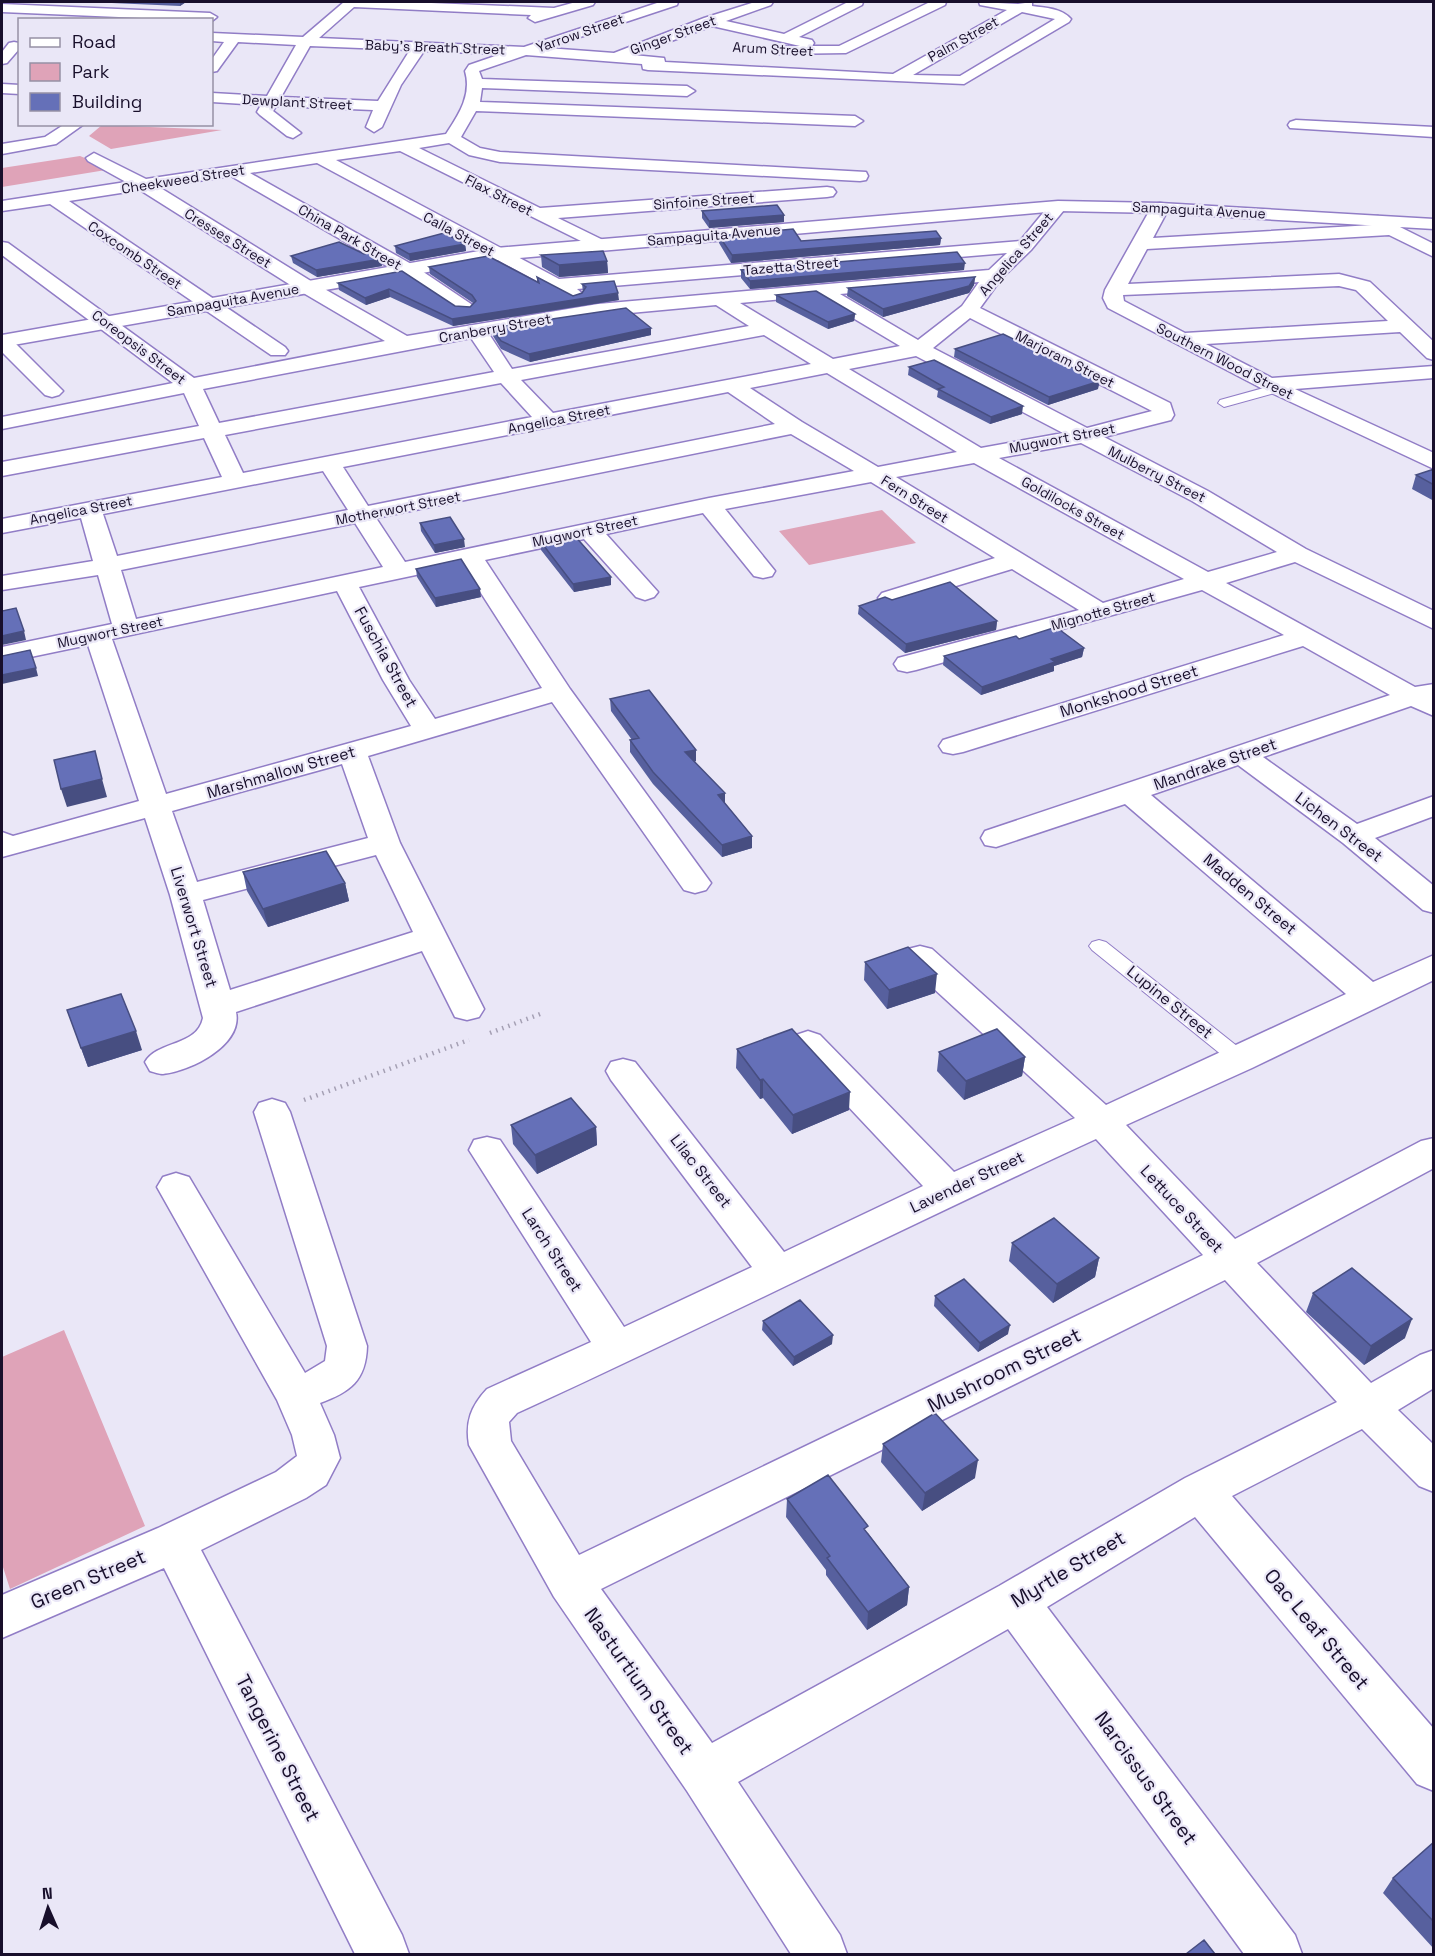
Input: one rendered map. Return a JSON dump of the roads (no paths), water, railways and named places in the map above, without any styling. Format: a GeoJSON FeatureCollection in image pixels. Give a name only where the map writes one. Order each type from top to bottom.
{"type":"FeatureCollection","features":[{"type":"Feature","properties":{"kind":"street"},"geometry":{"type":"LineString","coordinates":[[100,16],[122,2]]}},
{"type":"Feature","properties":{"kind":"street"},"geometry":{"type":"LineString","coordinates":[[292,133],[265,112],[281,87],[300,64],[305,42],[351,2],[555,12]]}},
{"type":"Feature","properties":{"kind":"street"},"geometry":{"type":"LineString","coordinates":[[514,24],[588,2]]}},
{"type":"Feature","properties":{"kind":"street"},"geometry":{"type":"LineString","coordinates":[[642,2],[678,8],[747,30],[861,55]]}},
{"type":"Feature","properties":{"kind":"street","name":"Ginger Street"},"geometry":{"type":"LineString","coordinates":[[614,56],[766,2]]}},
{"type":"Feature","properties":{"kind":"street"},"geometry":{"type":"LineString","coordinates":[[786,38],[857,2]]}},
{"type":"Feature","properties":{"kind":"street"},"geometry":{"type":"LineString","coordinates":[[841,50],[940,2]]}},
{"type":"Feature","properties":{"kind":"street"},"geometry":{"type":"LineString","coordinates":[[985,2],[1026,4]]}},
{"type":"Feature","properties":{"kind":"street","name":"Baby's Breath Street"},"geometry":{"type":"LineString","coordinates":[[213,37],[527,51],[614,56],[654,64],[964,80],[1064,20],[1056,14],[1026,4]]}},
{"type":"Feature","properties":{"kind":"street","name":"Palm Street"},"geometry":{"type":"LineString","coordinates":[[896,78],[1026,4]]}},
{"type":"Feature","properties":{"kind":"street"},"geometry":{"type":"LineString","coordinates":[[2,8],[100,16],[210,16]]}},
{"type":"Feature","properties":{"kind":"street","name":"Yarrow Street"},"geometry":{"type":"LineString","coordinates":[[452,138],[471,106],[476,83],[472,71],[474,68],[678,8]]}},
{"type":"Feature","properties":{"kind":"street"},"geometry":{"type":"LineString","coordinates":[[306,20],[353,22]]}},
{"type":"Feature","properties":{"kind":"street"},"geometry":{"type":"LineString","coordinates":[[726,38],[747,30]]}},
{"type":"Feature","properties":{"kind":"street"},"geometry":{"type":"LineString","coordinates":[[442,47],[484,33]]}},
{"type":"Feature","properties":{"kind":"street"},"geometry":{"type":"LineString","coordinates":[[213,67],[234,38]]}},
{"type":"Feature","properties":{"kind":"street"},"geometry":{"type":"LineString","coordinates":[[12,46],[2,61],[18,63]]}},
{"type":"Feature","properties":{"kind":"street"},"geometry":{"type":"LineString","coordinates":[[365,150],[382,106],[392,90],[398,67],[420,46]]}},
{"type":"Feature","properties":{"kind":"street","name":"Arum Street"},"geometry":{"type":"LineString","coordinates":[[762,49],[819,52],[841,50]]}},
{"type":"Feature","properties":{"kind":"street"},"geometry":{"type":"LineString","coordinates":[[591,87],[687,52]]}},
{"type":"Feature","properties":{"kind":"street"},"geometry":{"type":"LineString","coordinates":[[893,62],[914,67]]}},
{"type":"Feature","properties":{"kind":"street"},"geometry":{"type":"LineString","coordinates":[[476,83],[707,92]]}},
{"type":"Feature","properties":{"kind":"street"},"geometry":{"type":"LineString","coordinates":[[281,87],[336,88]]}},
{"type":"Feature","properties":{"kind":"street"},"geometry":{"type":"LineString","coordinates":[[2,89],[18,90]]}},
{"type":"Feature","properties":{"kind":"street"},"geometry":{"type":"LineString","coordinates":[[369,90],[392,90]]}},
{"type":"Feature","properties":{"kind":"street","name":"Dewplant Street"},"geometry":{"type":"LineString","coordinates":[[213,98],[382,106]]}},
{"type":"Feature","properties":{"kind":"street"},"geometry":{"type":"LineString","coordinates":[[471,106],[855,122]]}},
{"type":"Feature","properties":{"kind":"street"},"geometry":{"type":"LineString","coordinates":[[1296,125],[1434,132]]}},
{"type":"Feature","properties":{"kind":"street"},"geometry":{"type":"LineString","coordinates":[[2,149],[41,144],[62,135],[73,126]]}},
{"type":"Feature","properties":{"kind":"street"},"geometry":{"type":"LineString","coordinates":[[2,133],[62,135]]}},
{"type":"Feature","properties":{"kind":"street"},"geometry":{"type":"LineString","coordinates":[[400,145],[452,138]]}},
{"type":"Feature","properties":{"kind":"street","name":"Sinfoine Street"},"geometry":{"type":"LineString","coordinates":[[452,138],[475,152],[500,157],[866,182],[536,214]]}},
{"type":"Feature","properties":{"kind":"street","name":"Cheekweed Street"},"geometry":{"type":"LineString","coordinates":[[2,206],[400,145]]}},
{"type":"Feature","properties":{"kind":"street","name":"Flax Street"},"geometry":{"type":"LineString","coordinates":[[400,145],[599,244]]}},
{"type":"Feature","properties":{"kind":"street","name":"Cresses Street"},"geometry":{"type":"LineString","coordinates":[[94,158],[144,185],[307,287],[404,343]]}},
{"type":"Feature","properties":{"kind":"street","name":"Calla Street"},"geometry":{"type":"LineString","coordinates":[[319,158],[556,285],[598,310]]}},
{"type":"Feature","properties":{"kind":"street","name":"China Park Street"},"geometry":{"type":"LineString","coordinates":[[234,171],[405,269],[464,308]]}},
{"type":"Feature","properties":{"kind":"street","name":"Coxcomb Street"},"geometry":{"type":"LineString","coordinates":[[53,198],[278,351]]}},
{"type":"Feature","properties":{"kind":"street","name":"Sampaguita Avenue"},"geometry":{"type":"LineString","coordinates":[[2,341],[496,254],[1058,206],[1160,208],[1386,225],[1434,224]]}},
{"type":"Feature","properties":{"kind":"street","name":"Angelica Street"},"geometry":{"type":"LineString","coordinates":[[2,525],[330,464],[919,349],[947,330],[969,310],[994,275],[1025,246],[1058,206]]}},
{"type":"Feature","properties":{"kind":"street"},"geometry":{"type":"LineString","coordinates":[[1115,290],[1160,208]]}},
{"type":"Feature","properties":{"kind":"street"},"geometry":{"type":"LineString","coordinates":[[1142,244],[1386,225],[1434,252]]}},
{"type":"Feature","properties":{"kind":"street","name":"Tazetta Street"},"geometry":{"type":"LineString","coordinates":[[556,285],[1025,246]]}},
{"type":"Feature","properties":{"kind":"street","name":"Coreopsis Street"},"geometry":{"type":"LineString","coordinates":[[2,247],[191,386],[235,481]]}},
{"type":"Feature","properties":{"kind":"street","name":"Cranberry Street"},"geometry":{"type":"LineString","coordinates":[[2,423],[404,343],[598,310],[994,275]]}},
{"type":"Feature","properties":{"kind":"street"},"geometry":{"type":"LineString","coordinates":[[1115,290],[1339,280],[1363,286],[1434,354]]}},
{"type":"Feature","properties":{"kind":"street","name":"Mulberry Street"},"geometry":{"type":"LineString","coordinates":[[819,290],[919,349],[1200,496],[1298,554],[1434,621]]}},
{"type":"Feature","properties":{"kind":"street","name":"Southern Wood Street"},"geometry":{"type":"LineString","coordinates":[[1115,290],[1113,298],[1115,304],[1273,386],[1434,462]]}},
{"type":"Feature","properties":{"kind":"street","name":"Goldilocks Street"},"geometry":{"type":"LineString","coordinates":[[719,299],[977,454],[1306,637],[1428,698]]}},
{"type":"Feature","properties":{"kind":"street","name":"Marjoram Street"},"geometry":{"type":"LineString","coordinates":[[969,310],[1162,408]]}},
{"type":"Feature","properties":{"kind":"street"},"geometry":{"type":"LineString","coordinates":[[1180,339],[1403,326]]}},
{"type":"Feature","properties":{"kind":"street"},"geometry":{"type":"LineString","coordinates":[[2,469],[769,328]]}},
{"type":"Feature","properties":{"kind":"street"},"geometry":{"type":"LineString","coordinates":[[477,331],[507,377],[548,421]]}},
{"type":"Feature","properties":{"kind":"street"},"geometry":{"type":"LineString","coordinates":[[2,341],[52,391]]}},
{"type":"Feature","properties":{"kind":"street"},"geometry":{"type":"LineString","coordinates":[[1273,386],[1434,372]]}},
{"type":"Feature","properties":{"kind":"street","name":"Fern Street"},"geometry":{"type":"LineString","coordinates":[[732,385],[794,428],[876,475],[1100,612]]}},
{"type":"Feature","properties":{"kind":"street","name":"Mugwort Street"},"geometry":{"type":"LineString","coordinates":[[2,655],[709,505],[1082,436],[1159,417],[1163,412],[1162,408]]}},
{"type":"Feature","properties":{"kind":"street","name":"Motherwort Street"},"geometry":{"type":"LineString","coordinates":[[2,583],[106,566],[794,428]]}},
{"type":"Feature","properties":{"kind":"street"},"geometry":{"type":"LineString","coordinates":[[1409,450],[1434,447]]}},
{"type":"Feature","properties":{"kind":"street"},"geometry":{"type":"LineString","coordinates":[[330,464],[365,515],[398,571]]}},
{"type":"Feature","properties":{"kind":"street"},"geometry":{"type":"LineString","coordinates":[[709,505],[763,571]]}},
{"type":"Feature","properties":{"kind":"street"},"geometry":{"type":"LineString","coordinates":[[90,509],[126,627]]}},
{"type":"Feature","properties":{"kind":"street"},"geometry":{"type":"LineString","coordinates":[[589,530],[645,592]]}},
{"type":"Feature","properties":{"kind":"street","name":"Mignotte Street"},"geometry":{"type":"LineString","coordinates":[[907,664],[1100,612],[1298,554]]}},
{"type":"Feature","properties":{"kind":"street"},"geometry":{"type":"LineString","coordinates":[[470,556],[558,692],[695,883]]}},
{"type":"Feature","properties":{"kind":"street"},"geometry":{"type":"LineString","coordinates":[[891,598],[1015,560]]}},
{"type":"Feature","properties":{"kind":"street","name":"Fuschia Street"},"geometry":{"type":"LineString","coordinates":[[345,583],[396,680],[428,730]]}},
{"type":"Feature","properties":{"kind":"street","name":"Liverwort Street"},"geometry":{"type":"LineString","coordinates":[[97,634],[154,808],[186,896],[218,1006],[432,937]]}},
{"type":"Feature","properties":{"kind":"street","name":"Monkshood Street"},"geometry":{"type":"LineString","coordinates":[[953,746],[1306,637]]}},
{"type":"Feature","properties":{"kind":"street","name":"Marshmallow Street"},"geometry":{"type":"LineString","coordinates":[[2,844],[154,808],[558,692]]}},
{"type":"Feature","properties":{"kind":"street","name":"Mandrake Street"},"geometry":{"type":"LineString","coordinates":[[996,838],[1241,754],[1428,698]]}},
{"type":"Feature","properties":{"kind":"street"},"geometry":{"type":"LineString","coordinates":[[352,753],[385,843],[467,1009]]}},
{"type":"Feature","properties":{"kind":"street","name":"Lichen Street"},"geometry":{"type":"LineString","coordinates":[[1241,754],[1354,836],[1434,903]]}},
{"type":"Feature","properties":{"kind":"street","name":"Madden Street"},"geometry":{"type":"LineString","coordinates":[[1130,793],[1369,996]]}},
{"type":"Feature","properties":{"kind":"street"},"geometry":{"type":"LineString","coordinates":[[1354,836],[1434,805]]}},
{"type":"Feature","properties":{"kind":"street"},"geometry":{"type":"LineString","coordinates":[[186,896],[385,843]]}},
{"type":"Feature","properties":{"kind":"street","name":"Lettuce Street"},"geometry":{"type":"LineString","coordinates":[[920,957],[1102,1122],[1367,1407],[1434,1473]]}},
{"type":"Feature","properties":{"kind":"street","name":"Lavender Street"},"geometry":{"type":"LineString","coordinates":[[502,1401],[617,1349],[949,1190],[1240,1059],[1434,966]]}},
{"type":"Feature","properties":{"kind":"street"},"geometry":{"type":"LineString","coordinates":[[162,1062],[210,1041],[218,1031],[222,1017],[218,1006]]}},
{"type":"Feature","properties":{"kind":"street"},"geometry":{"type":"LineString","coordinates":[[808,1042],[949,1190]]}},
{"type":"Feature","properties":{"kind":"street","name":"Lilac Street"},"geometry":{"type":"LineString","coordinates":[[623,1071],[778,1272]]}},
{"type":"Feature","properties":{"kind":"street"},"geometry":{"type":"LineString","coordinates":[[272,1112],[347,1346],[348,1360],[344,1371],[330,1381],[295,1394]]}},
{"type":"Feature","properties":{"kind":"street","name":"Larch Street"},"geometry":{"type":"LineString","coordinates":[[487,1150],[617,1349]]}},
{"type":"Feature","properties":{"kind":"street","name":"Mushroom Street"},"geometry":{"type":"LineString","coordinates":[[570,1582],[1229,1260],[1434,1152]]}},
{"type":"Feature","properties":{"kind":"street","name":"Green Street"},"geometry":{"type":"LineString","coordinates":[[2,1617],[174,1542],[291,1485],[311,1472],[318,1458],[313,1435],[295,1394],[176,1187]]}},
{"type":"Feature","properties":{"kind":"street","name":"Myrtle Street"},"geometry":{"type":"LineString","coordinates":[[704,1774],[1015,1601],[1200,1491],[1367,1407],[1434,1367]]}},
{"type":"Feature","properties":{"kind":"street","name":"Nasturtium Street"},"geometry":{"type":"LineString","coordinates":[[502,1401],[489,1414],[487,1428],[490,1445],[570,1582],[704,1774],[821,1954]]}},
{"type":"Feature","properties":{"kind":"street","name":"Oac Leaf Street"},"geometry":{"type":"LineString","coordinates":[[1200,1491],[1434,1767]]}},
{"type":"Feature","properties":{"kind":"street","name":"Tangerine Street"},"geometry":{"type":"LineString","coordinates":[[174,1542],[382,1954]]}},
{"type":"Feature","properties":{"kind":"street","name":"Narcissus Street"},"geometry":{"type":"LineString","coordinates":[[1015,1601],[1276,1954]]}},
{"type":"Feature","properties":{"kind":"lane"},"geometry":{"type":"LineString","coordinates":[[1224,403],[1273,386]]}},
{"type":"Feature","properties":{"kind":"lane","name":"Lupine Street"},"geometry":{"type":"LineString","coordinates":[[1099,946],[1240,1059]]}}]}
